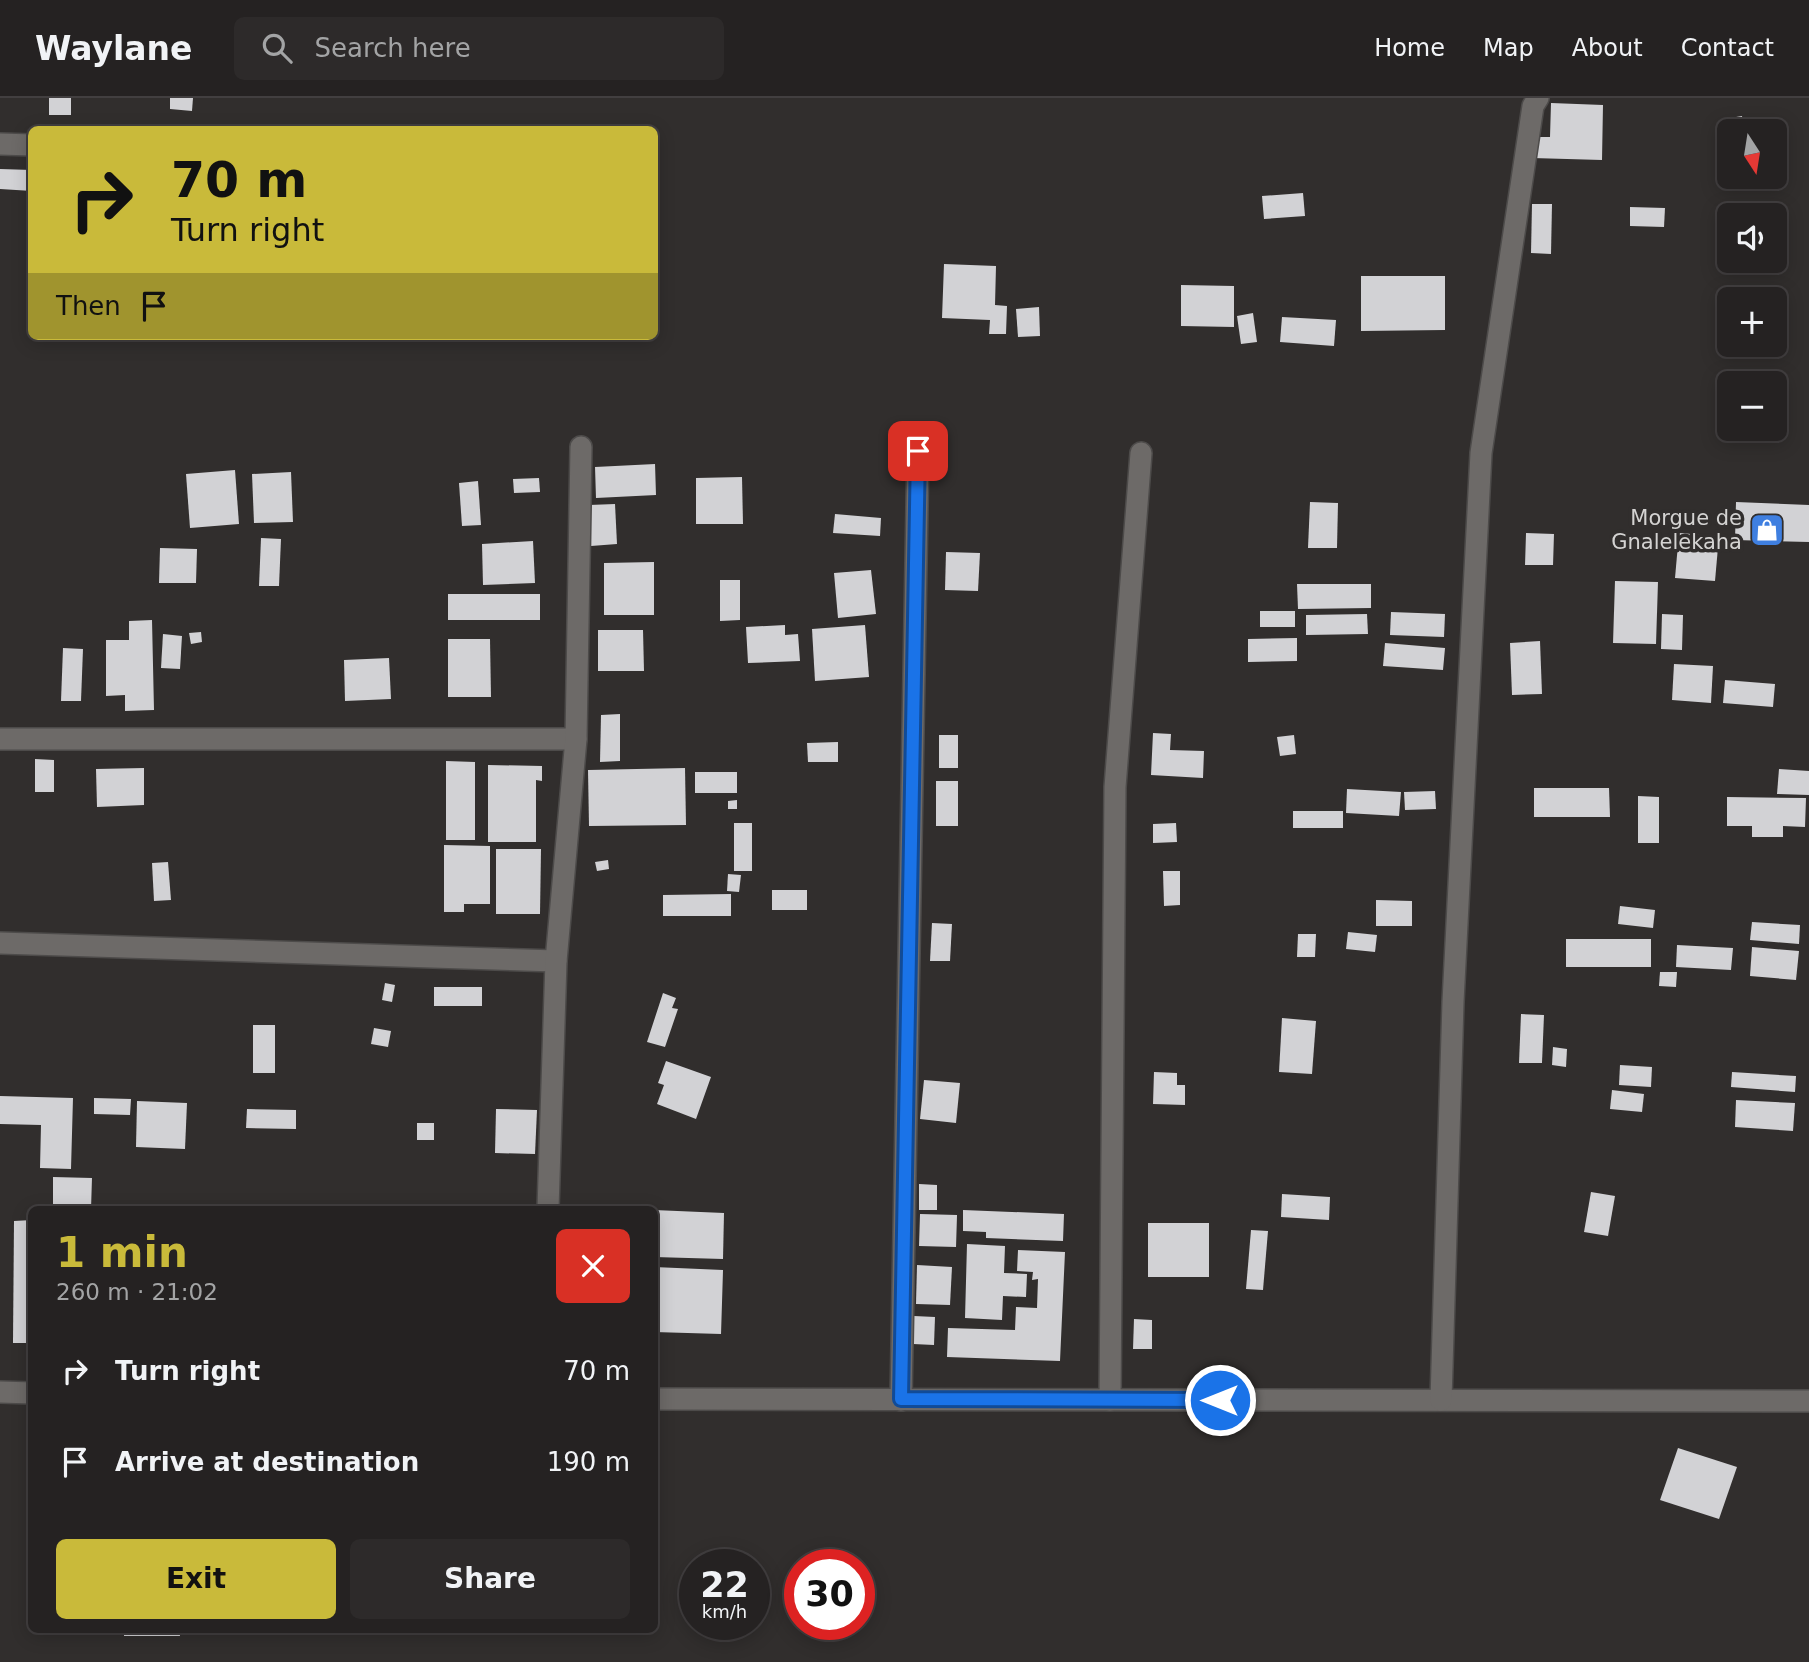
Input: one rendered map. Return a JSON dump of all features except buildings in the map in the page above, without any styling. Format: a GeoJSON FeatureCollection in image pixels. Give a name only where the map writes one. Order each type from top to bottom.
{"type":"FeatureCollection","features":[{"type":"Feature","properties":{"kind":"street"},"geometry":{"type":"LineString","coordinates":[[1441,1400],[1453,1002],[1481,453],[1533,106],[1538,98]]}},
{"type":"Feature","properties":{"kind":"street"},"geometry":{"type":"LineString","coordinates":[[0,144],[28,145]]}},
{"type":"Feature","properties":{"kind":"street"},"geometry":{"type":"LineString","coordinates":[[548,1206],[556,961],[576,739],[581,447]]}},
{"type":"Feature","properties":{"kind":"street"},"geometry":{"type":"LineString","coordinates":[[901,1399],[918,451]]}},
{"type":"Feature","properties":{"kind":"street"},"geometry":{"type":"LineString","coordinates":[[1110,1400],[1115,787],[1141,453]]}},
{"type":"Feature","properties":{"kind":"street"},"geometry":{"type":"LineString","coordinates":[[0,739],[576,739]]}},
{"type":"Feature","properties":{"kind":"street"},"geometry":{"type":"LineString","coordinates":[[0,943],[556,961]]}},
{"type":"Feature","properties":{"kind":"street"},"geometry":{"type":"LineString","coordinates":[[0,1392],[28,1392]]}},
{"type":"Feature","properties":{"kind":"street"},"geometry":{"type":"LineString","coordinates":[[658,1399],[1809,1401]]}},
{"type":"Feature","properties":{"kind":"place","name":"Morgue de Gnalelekaha"},"geometry":{"type":"Point","coordinates":[1767,530]}},
{"type":"Feature","properties":{"kind":"route"},"geometry":{"type":"LineString","coordinates":[[918,451],[901,1399],[1220,1400]]}}]}
